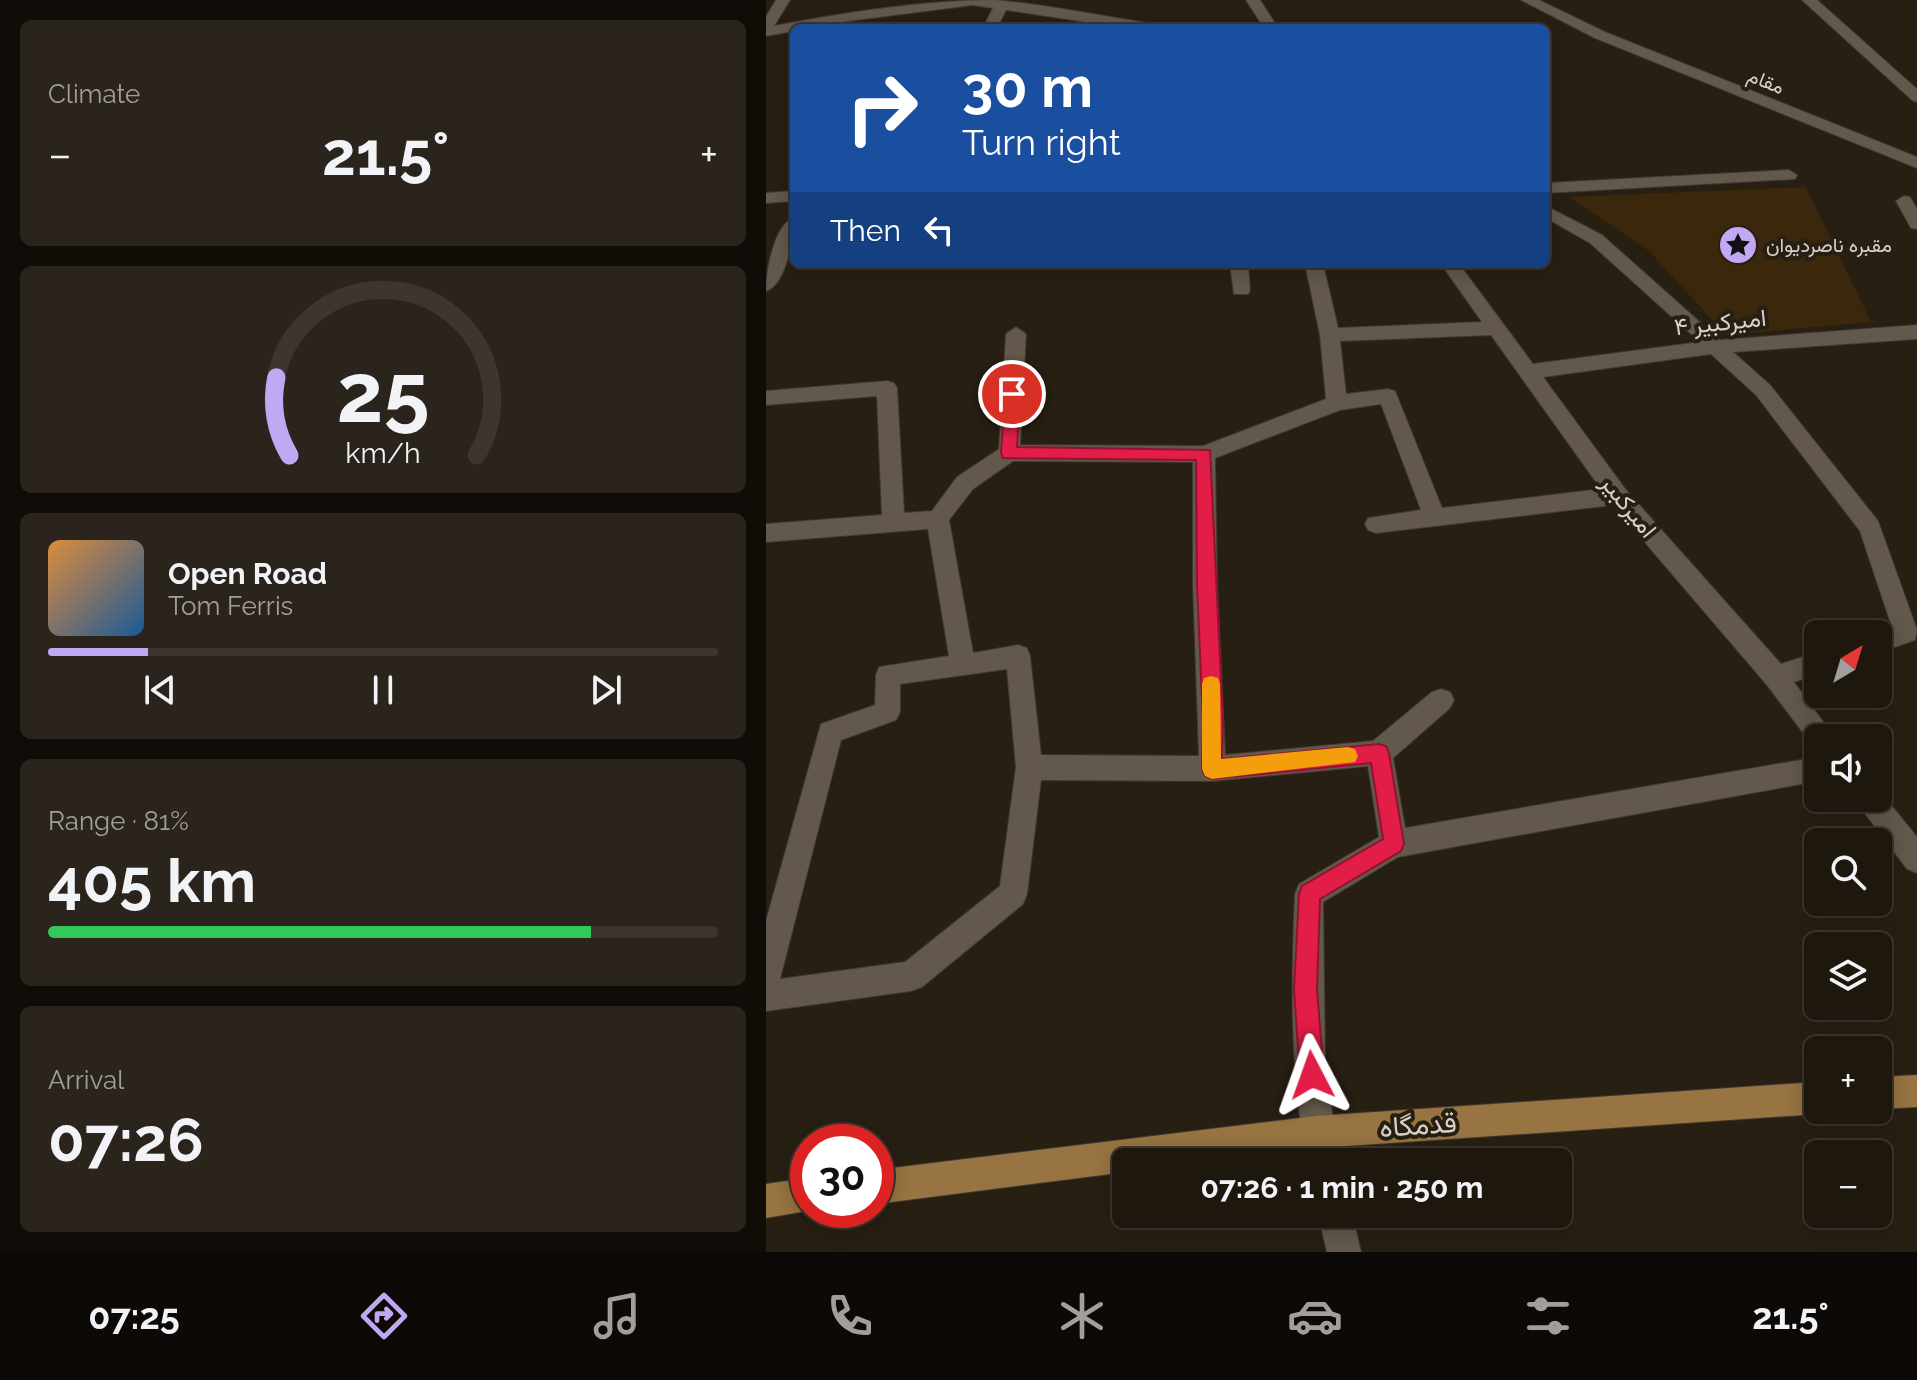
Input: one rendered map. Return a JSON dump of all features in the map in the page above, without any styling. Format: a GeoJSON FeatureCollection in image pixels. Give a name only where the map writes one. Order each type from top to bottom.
{"type":"FeatureCollection","features":[{"type":"Feature","properties":{"kind":"main road"},"geometry":{"type":"LineString","coordinates":[[1892,1092],[1917,1091]]}},
{"type":"Feature","properties":{"kind":"main road","name":"قدمگاه"},"geometry":{"type":"LineString","coordinates":[[894,1185],[1804,1099]]}},
{"type":"Feature","properties":{"kind":"main road"},"geometry":{"type":"LineString","coordinates":[[766,1201],[790,1198]]}},
{"type":"Feature","properties":{"kind":"street"},"geometry":{"type":"LineString","coordinates":[[766,30],[783,0]]}},
{"type":"Feature","properties":{"kind":"street"},"geometry":{"type":"LineString","coordinates":[[1253,0],[1268,24]]}},
{"type":"Feature","properties":{"kind":"street","name":"مقام"},"geometry":{"type":"LineString","coordinates":[[1528,0],[1600,35],[1917,163]]}},
{"type":"Feature","properties":{"kind":"street","name":"مقام"},"geometry":{"type":"LineString","coordinates":[[1568,0],[1600,35]]}},
{"type":"Feature","properties":{"kind":"street"},"geometry":{"type":"LineString","coordinates":[[1809,0],[1917,97]]}},
{"type":"Feature","properties":{"kind":"street"},"geometry":{"type":"LineString","coordinates":[[803,24],[973,1],[1088,23]]}},
{"type":"Feature","properties":{"kind":"street"},"geometry":{"type":"LineString","coordinates":[[992,24],[1001,7]]}},
{"type":"Feature","properties":{"kind":"street"},"geometry":{"type":"LineString","coordinates":[[766,30],[790,26]]}},
{"type":"Feature","properties":{"kind":"street"},"geometry":{"type":"LineString","coordinates":[[1550,188],[1789,175]]}},
{"type":"Feature","properties":{"kind":"street"},"geometry":{"type":"LineString","coordinates":[[766,198],[790,196]]}},
{"type":"Feature","properties":{"kind":"street"},"geometry":{"type":"LineString","coordinates":[[1904,201],[1917,224]]}},
{"type":"Feature","properties":{"kind":"street"},"geometry":{"type":"LineString","coordinates":[[1550,213],[1596,239],[1763,390],[1870,527],[1906,633],[1892,638]]}},
{"type":"Feature","properties":{"kind":"street"},"geometry":{"type":"LineString","coordinates":[[766,285],[790,232]]}},
{"type":"Feature","properties":{"kind":"street"},"geometry":{"type":"LineString","coordinates":[[1239,268],[1241,290]]}},
{"type":"Feature","properties":{"kind":"street"},"geometry":{"type":"LineString","coordinates":[[1315,268],[1330,335],[1337,403]]}},
{"type":"Feature","properties":{"kind":"street","name":"امیرکبیر"},"geometry":{"type":"LineString","coordinates":[[1453,268],[1618,496],[1776,677],[1811,724]]}},
{"type":"Feature","properties":{"kind":"street"},"geometry":{"type":"LineString","coordinates":[[1330,335],[1497,328]]}},
{"type":"Feature","properties":{"kind":"street","name":"امیرکبیر ۴"},"geometry":{"type":"LineString","coordinates":[[1529,372],[1715,347],[1917,332]]}},
{"type":"Feature","properties":{"kind":"street"},"geometry":{"type":"LineString","coordinates":[[1009,453],[1016,334]]}},
{"type":"Feature","properties":{"kind":"street"},"geometry":{"type":"LineString","coordinates":[[766,398],[887,388],[893,522]]}},
{"type":"Feature","properties":{"kind":"street"},"geometry":{"type":"LineString","coordinates":[[963,665],[938,519],[965,483],[1009,453],[1204,454],[1337,403],[1388,396],[1435,517]]}},
{"type":"Feature","properties":{"kind":"street"},"geometry":{"type":"LineString","coordinates":[[1204,454],[1212,769]]}},
{"type":"Feature","properties":{"kind":"street"},"geometry":{"type":"LineString","coordinates":[[1376,524],[1618,496]]}},
{"type":"Feature","properties":{"kind":"street"},"geometry":{"type":"LineString","coordinates":[[766,533],[938,519]]}},
{"type":"Feature","properties":{"kind":"street"},"geometry":{"type":"LineString","coordinates":[[766,976],[776,901],[830,732],[887,712],[888,675],[1018,656],[1029,767],[1013,894],[911,976],[766,996]]}},
{"type":"Feature","properties":{"kind":"street"},"geometry":{"type":"LineString","coordinates":[[1776,677],[1804,668]]}},
{"type":"Feature","properties":{"kind":"street"},"geometry":{"type":"LineString","coordinates":[[1029,767],[1212,769],[1379,753],[1441,700]]}},
{"type":"Feature","properties":{"kind":"street"},"geometry":{"type":"LineString","coordinates":[[1379,753],[1394,844]]}},
{"type":"Feature","properties":{"kind":"street"},"geometry":{"type":"LineString","coordinates":[[1319,1147],[1306,990],[1309,894],[1394,844],[1804,771]]}},
{"type":"Feature","properties":{"kind":"street"},"geometry":{"type":"LineString","coordinates":[[1880,812],[1917,859]]}},
{"type":"Feature","properties":{"kind":"street"},"geometry":{"type":"LineString","coordinates":[[1338,1228],[1344,1252]]}},
{"type":"Feature","properties":{"kind":"shaded area"},"geometry":{"type":"Polygon","coordinates":[[[1806,187],[1871,322],[1726,335],[1649,251],[1569,197],[1806,187]]]}},
{"type":"Feature","properties":{"kind":"slow traffic"},"geometry":{"type":"LineString","coordinates":[[1211,684],[1212,769],[1348,756]]}},
{"type":"Feature","properties":{"kind":"place","name":"مقبره ناصردیوان"},"geometry":{"type":"Point","coordinates":[1738,245]}},
{"type":"Feature","properties":{"kind":"route"},"geometry":{"type":"LineString","coordinates":[[1012,394],[1009,453],[1204,454],[1212,769],[1379,753],[1394,844],[1309,894],[1306,990],[1312,1075]]}}]}
